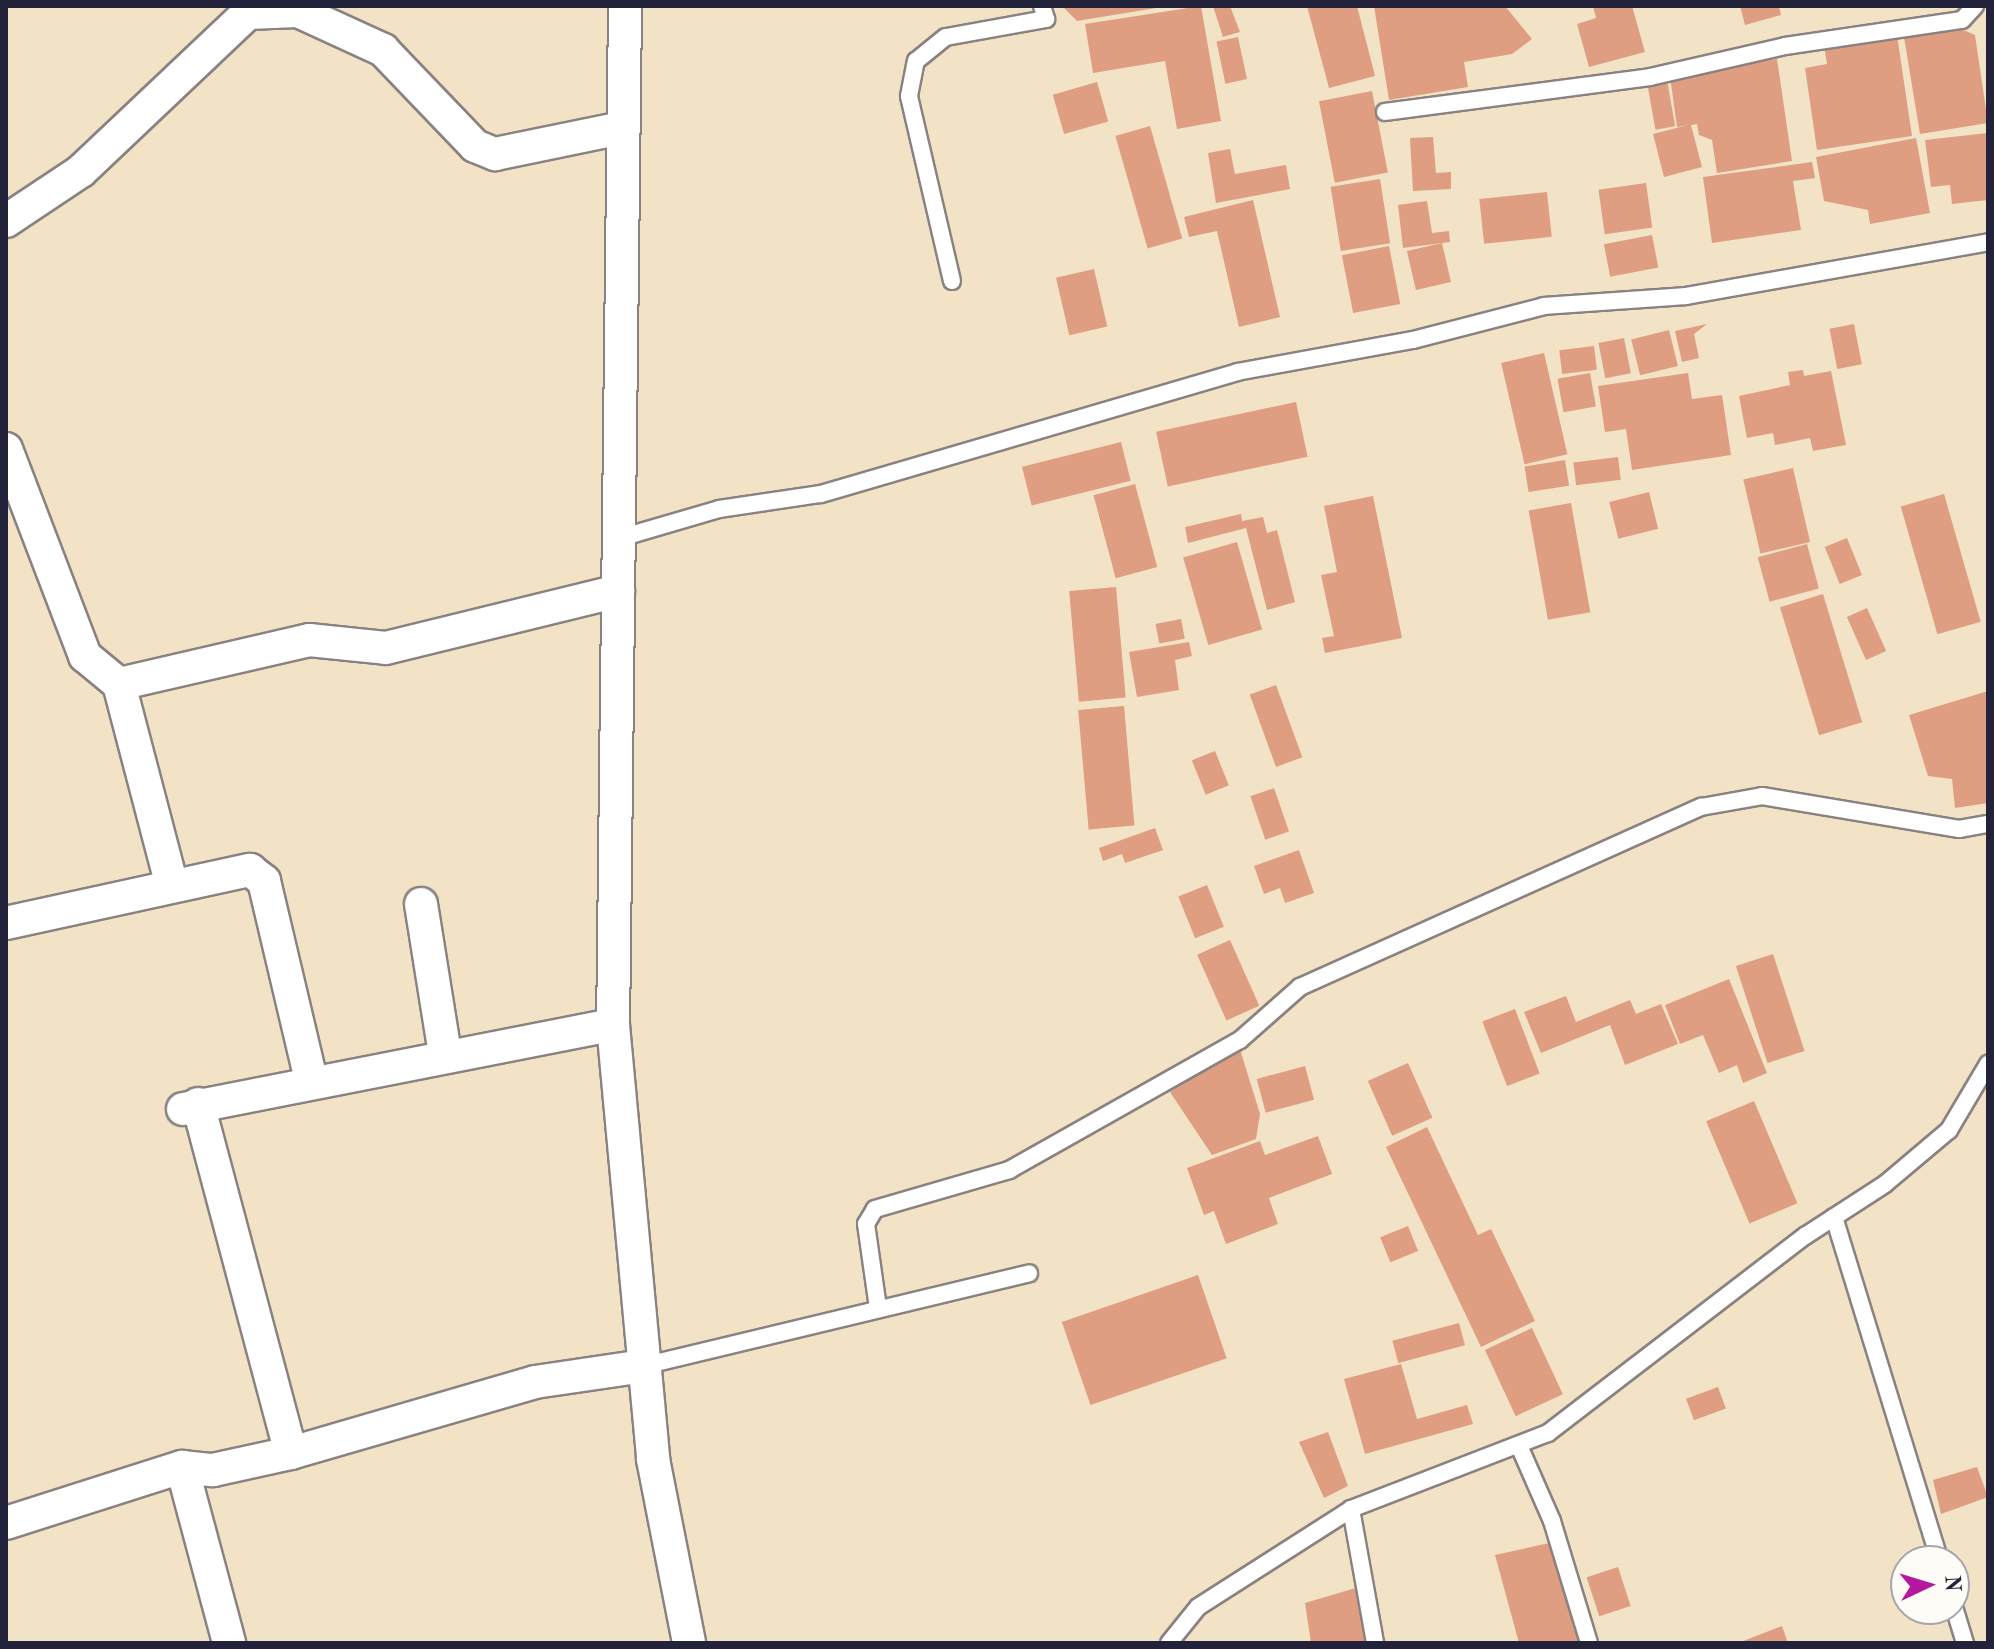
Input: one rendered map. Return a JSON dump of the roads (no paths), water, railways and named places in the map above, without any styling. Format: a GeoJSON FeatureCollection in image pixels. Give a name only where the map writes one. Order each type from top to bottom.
{"type":"FeatureCollection","features":[{"type":"Feature","properties":{"kind":"street"},"geometry":{"type":"LineString","coordinates":[[625,6],[613,1025],[643,1366],[689,1643]]}},
{"type":"Feature","properties":{"kind":"street"},"geometry":{"type":"LineString","coordinates":[[6,221],[81,171],[244,10],[298,11],[383,50],[475,146],[495,154],[622,128]]}},
{"type":"Feature","properties":{"kind":"street"},"geometry":{"type":"LineString","coordinates":[[6,449],[85,656],[119,684],[172,886]]}},
{"type":"Feature","properties":{"kind":"street"},"geometry":{"type":"LineString","coordinates":[[119,684],[309,640],[386,648],[618,591]]}},
{"type":"Feature","properties":{"kind":"street"},"geometry":{"type":"LineString","coordinates":[[6,923],[250,870],[264,881],[311,1080]]}},
{"type":"Feature","properties":{"kind":"street"},"geometry":{"type":"LineString","coordinates":[[421,904],[445,1054]]}},
{"type":"Feature","properties":{"kind":"street"},"geometry":{"type":"LineString","coordinates":[[291,1453],[190,1107],[445,1054],[613,1025]]}},
{"type":"Feature","properties":{"kind":"street"},"geometry":{"type":"LineString","coordinates":[[6,1523],[182,1467],[213,1470],[291,1453],[535,1382],[643,1366]]}},
{"type":"Feature","properties":{"kind":"street"},"geometry":{"type":"LineString","coordinates":[[182,1467],[229,1643]]}},
{"type":"Feature","properties":{"kind":"lane"},"geometry":{"type":"LineString","coordinates":[[952,281],[909,96],[916,61],[946,37],[1046,19],[1042,6]]}},
{"type":"Feature","properties":{"kind":"lane"},"geometry":{"type":"LineString","coordinates":[[1385,112],[1650,77],[1785,46],[1962,20],[1975,6]]}},
{"type":"Feature","properties":{"kind":"lane"},"geometry":{"type":"LineString","coordinates":[[620,538],[719,509],[821,494],[1237,372],[1413,340],[1544,306],[1686,296],[1988,242]]}},
{"type":"Feature","properties":{"kind":"lane"},"geometry":{"type":"LineString","coordinates":[[878,1308],[866,1224],[875,1209],[1009,1170],[1240,1040],[1300,987],[1701,807],[1762,796],[1959,829],[1988,824]]}},
{"type":"Feature","properties":{"kind":"lane"},"geometry":{"type":"LineString","coordinates":[[1169,1643],[1198,1607],[1351,1509],[1520,1448],[1949,1130],[1988,1066]]}},
{"type":"Feature","properties":{"kind":"lane"},"geometry":{"type":"LineString","coordinates":[[1834,1217],[1935,1545]]}},
{"type":"Feature","properties":{"kind":"lane"},"geometry":{"type":"LineString","coordinates":[[643,1366],[1029,1273]]}},
{"type":"Feature","properties":{"kind":"lane"},"geometry":{"type":"LineString","coordinates":[[1520,1448],[1589,1643]]}},
{"type":"Feature","properties":{"kind":"lane"},"geometry":{"type":"LineString","coordinates":[[1351,1509],[1375,1643]]}}]}
